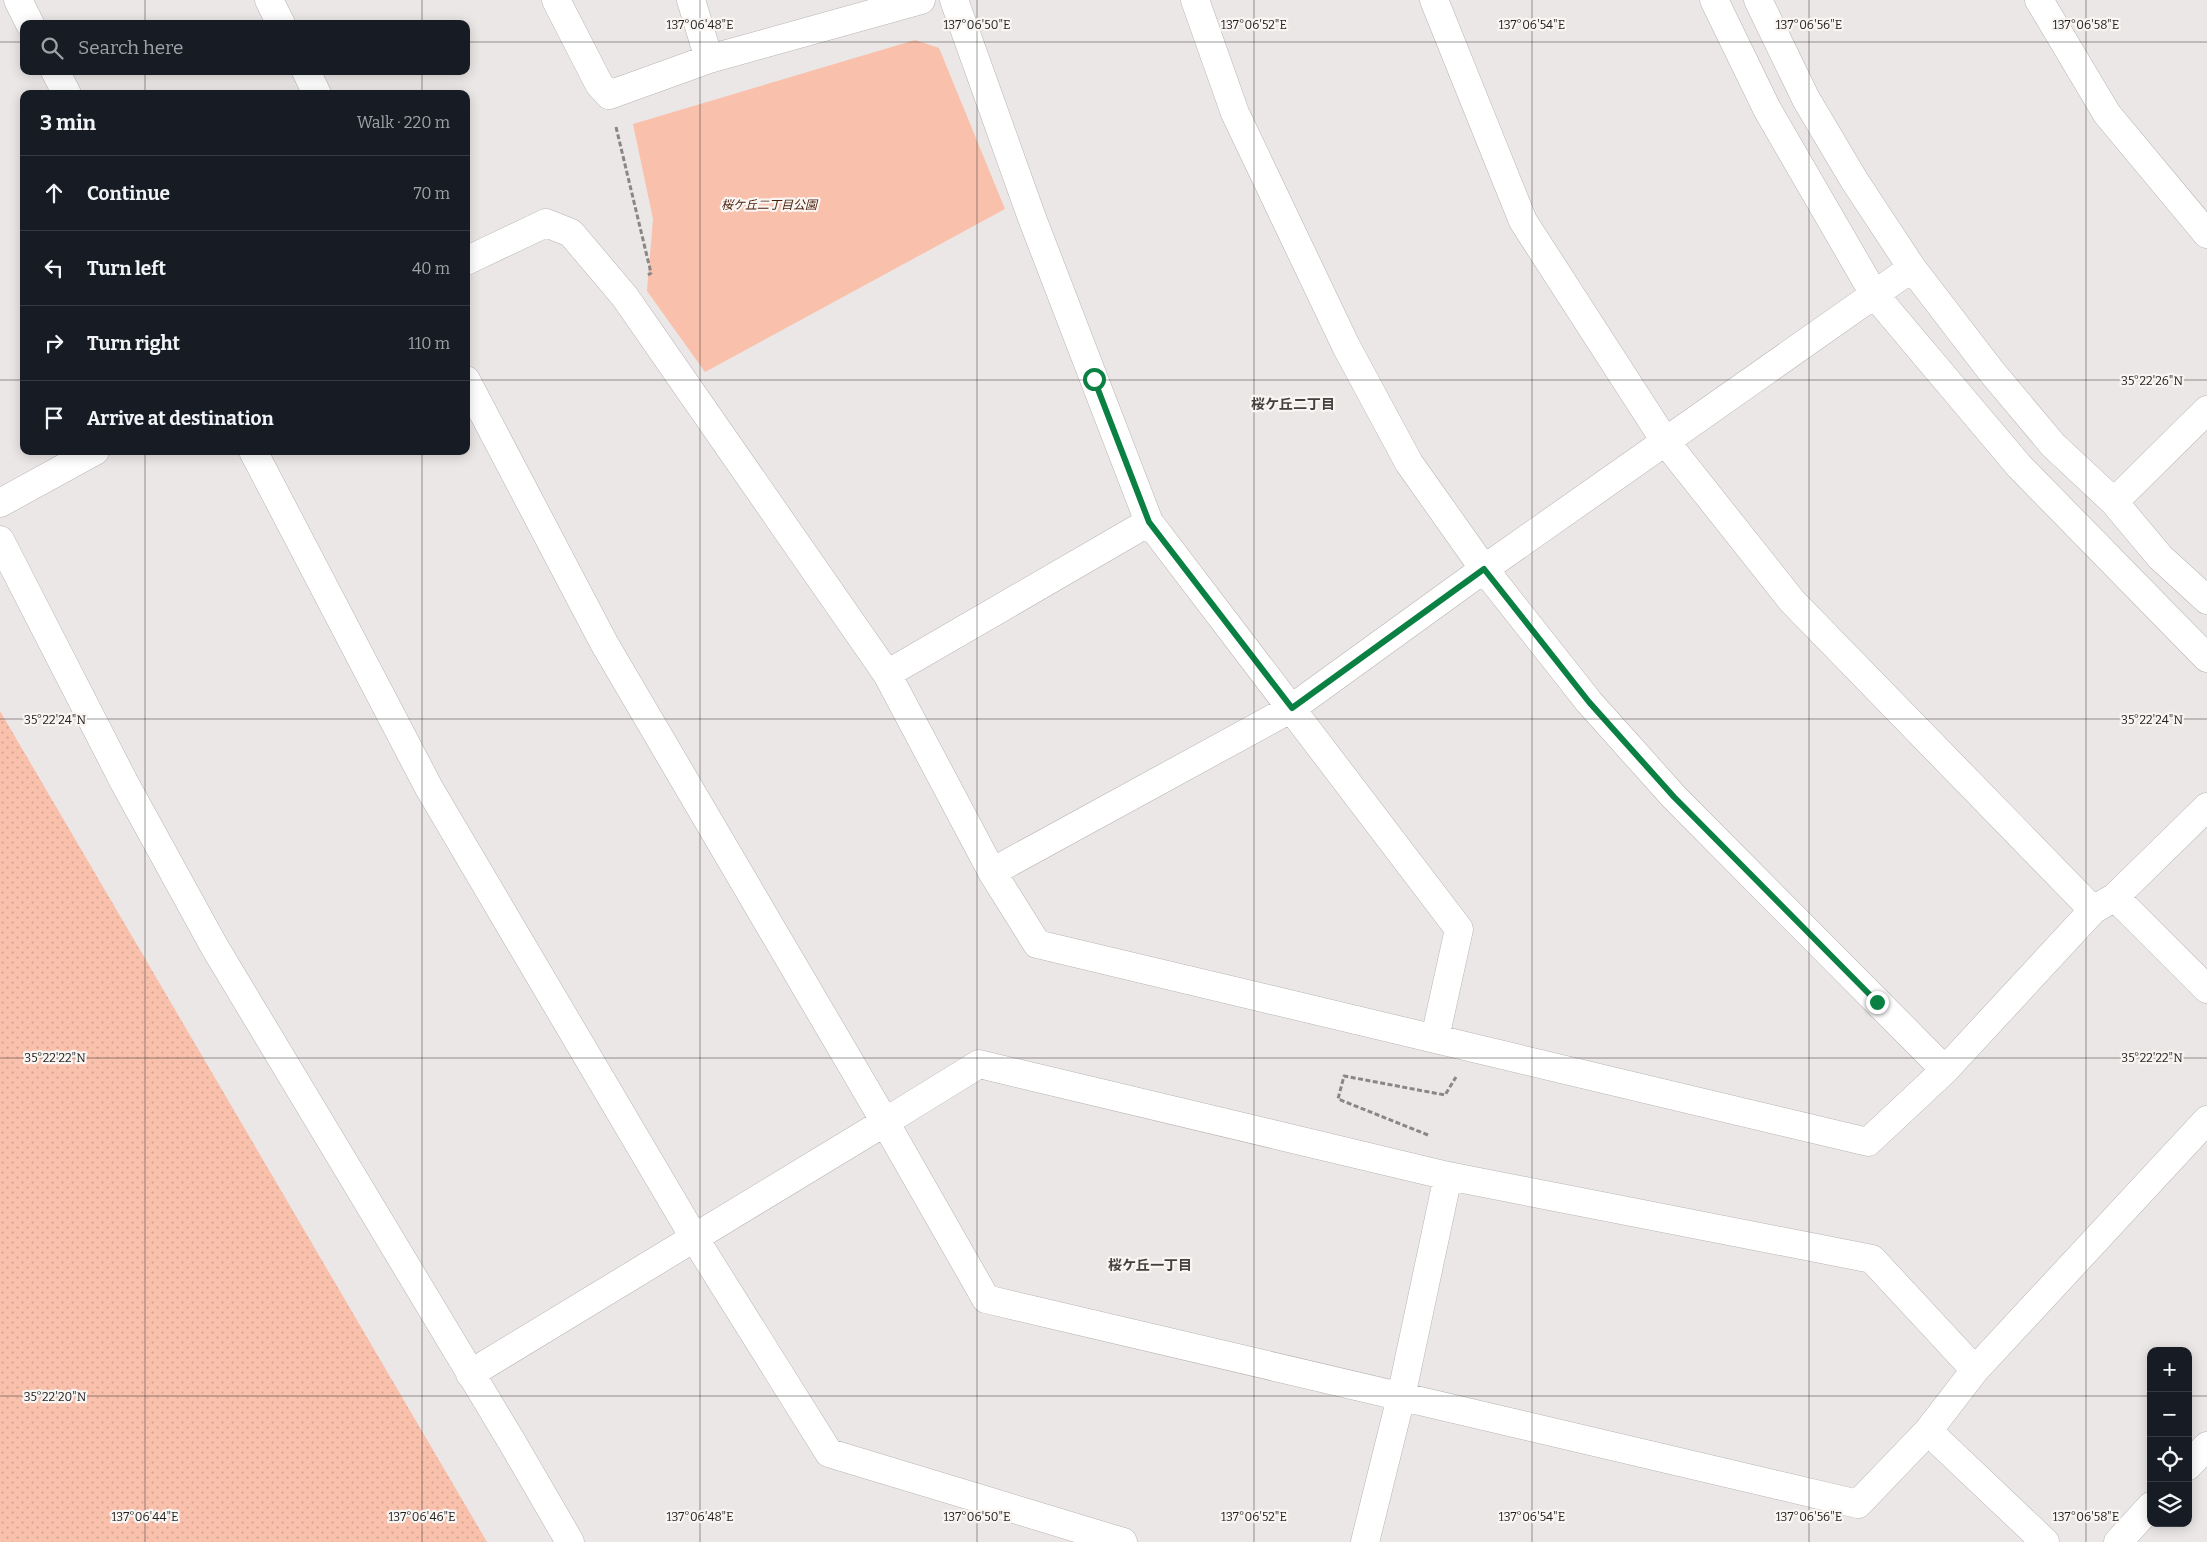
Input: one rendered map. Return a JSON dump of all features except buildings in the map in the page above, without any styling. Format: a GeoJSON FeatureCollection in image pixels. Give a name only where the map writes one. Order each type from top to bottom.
{"type":"FeatureCollection","features":[{"type":"Feature","properties":{"kind":"street"},"geometry":{"type":"LineString","coordinates":[[18,0],[28,20]]}},
{"type":"Feature","properties":{"kind":"street"},"geometry":{"type":"LineString","coordinates":[[269,0],[279,20]]}},
{"type":"Feature","properties":{"kind":"street"},"geometry":{"type":"LineString","coordinates":[[556,0],[598,84],[608,94],[709,59],[921,0]]}},
{"type":"Feature","properties":{"kind":"street"},"geometry":{"type":"LineString","coordinates":[[691,0],[709,59]]}},
{"type":"Feature","properties":{"kind":"street"},"geometry":{"type":"LineString","coordinates":[[954,0],[1032,218],[1149,522],[1459,929],[1435,1038]]}},
{"type":"Feature","properties":{"kind":"street"},"geometry":{"type":"LineString","coordinates":[[1195,0],[1235,113],[1346,346],[1409,463],[1484,569],[1589,702],[1674,797],[1945,1070]]}},
{"type":"Feature","properties":{"kind":"street"},"geometry":{"type":"LineString","coordinates":[[1434,0],[1523,221],[1665,441],[1792,601],[2104,903],[2207,989]]}},
{"type":"Feature","properties":{"kind":"street"},"geometry":{"type":"LineString","coordinates":[[1714,0],[1767,109],[1874,294],[2019,466],[2207,658]]}},
{"type":"Feature","properties":{"kind":"street"},"geometry":{"type":"LineString","coordinates":[[1758,0],[1806,99],[1854,180],[1912,268],[1991,371],[2054,445],[2114,502],[2160,557],[2207,600]]}},
{"type":"Feature","properties":{"kind":"street"},"geometry":{"type":"LineString","coordinates":[[2039,0],[2107,114],[2207,234]]}},
{"type":"Feature","properties":{"kind":"street"},"geometry":{"type":"LineString","coordinates":[[57,75],[65,90]]}},
{"type":"Feature","properties":{"kind":"street"},"geometry":{"type":"LineString","coordinates":[[308,75],[315,90]]}},
{"type":"Feature","properties":{"kind":"street"},"geometry":{"type":"LineString","coordinates":[[470,259],[546,222],[571,233],[625,297],[887,674],[992,872],[1037,944],[1868,1142],[1945,1070],[2104,903],[2207,807]]}},
{"type":"Feature","properties":{"kind":"street"},"geometry":{"type":"LineString","coordinates":[[992,872],[1292,708],[1484,569],[1912,268]]}},
{"type":"Feature","properties":{"kind":"street"},"geometry":{"type":"LineString","coordinates":[[470,388],[604,643],[885,1122],[986,1299],[1858,1504],[1928,1431],[1975,1370],[2207,1120]]}},
{"type":"Feature","properties":{"kind":"street"},"geometry":{"type":"LineString","coordinates":[[2114,502],[2207,410]]}},
{"type":"Feature","properties":{"kind":"street"},"geometry":{"type":"LineString","coordinates":[[0,503],[87,455]]}},
{"type":"Feature","properties":{"kind":"street"},"geometry":{"type":"LineString","coordinates":[[255,455],[429,788],[695,1239],[829,1453],[1122,1542]]}},
{"type":"Feature","properties":{"kind":"street"},"geometry":{"type":"LineString","coordinates":[[887,674],[1149,522]]}},
{"type":"Feature","properties":{"kind":"street"},"geometry":{"type":"LineString","coordinates":[[0,540],[124,782],[214,946],[570,1542]]}},
{"type":"Feature","properties":{"kind":"street"},"geometry":{"type":"LineString","coordinates":[[470,1374],[695,1239],[979,1064],[1448,1176],[1872,1259],[1975,1370]]}},
{"type":"Feature","properties":{"kind":"street"},"geometry":{"type":"LineString","coordinates":[[1365,1542],[1401,1397],[1448,1176]]}},
{"type":"Feature","properties":{"kind":"street"},"geometry":{"type":"LineString","coordinates":[[1928,1431],[2046,1542]]}},
{"type":"Feature","properties":{"kind":"street"},"geometry":{"type":"LineString","coordinates":[[2192,1462],[2207,1446]]}},
{"type":"Feature","properties":{"kind":"street"},"geometry":{"type":"LineString","coordinates":[[2118,1542],[2147,1510]]}},
{"type":"Feature","properties":{"kind":"path"},"geometry":{"type":"LineString","coordinates":[[608,94],[651,272],[625,297]]}},
{"type":"Feature","properties":{"kind":"path"},"geometry":{"type":"LineString","coordinates":[[1429,1135],[1338,1099],[1344,1076],[1445,1095],[1474,1047]]}},
{"type":"Feature","properties":{"kind":"green space","name":"桜ケ丘二丁目公園"},"geometry":{"type":"Polygon","coordinates":[[[915,40],[939,48],[1005,209],[705,372],[647,291],[653,219],[633,124],[915,40]]]}},
{"type":"Feature","properties":{"kind":"green space"},"geometry":{"type":"Polygon","coordinates":[[[0,711],[487,1542],[0,1542],[0,711]]]}},
{"type":"Feature","properties":{"kind":"district","name":"桜ケ丘二丁目"},"geometry":{"type":"Point","coordinates":[1293,404]}},
{"type":"Feature","properties":{"kind":"district","name":"桜ケ丘一丁目"},"geometry":{"type":"Point","coordinates":[1150,1265]}},
{"type":"Feature","properties":{"kind":"route"},"geometry":{"type":"LineString","coordinates":[[1094,379],[1149,522],[1292,708],[1484,569],[1589,702],[1674,797],[1877,1002]]}}]}
